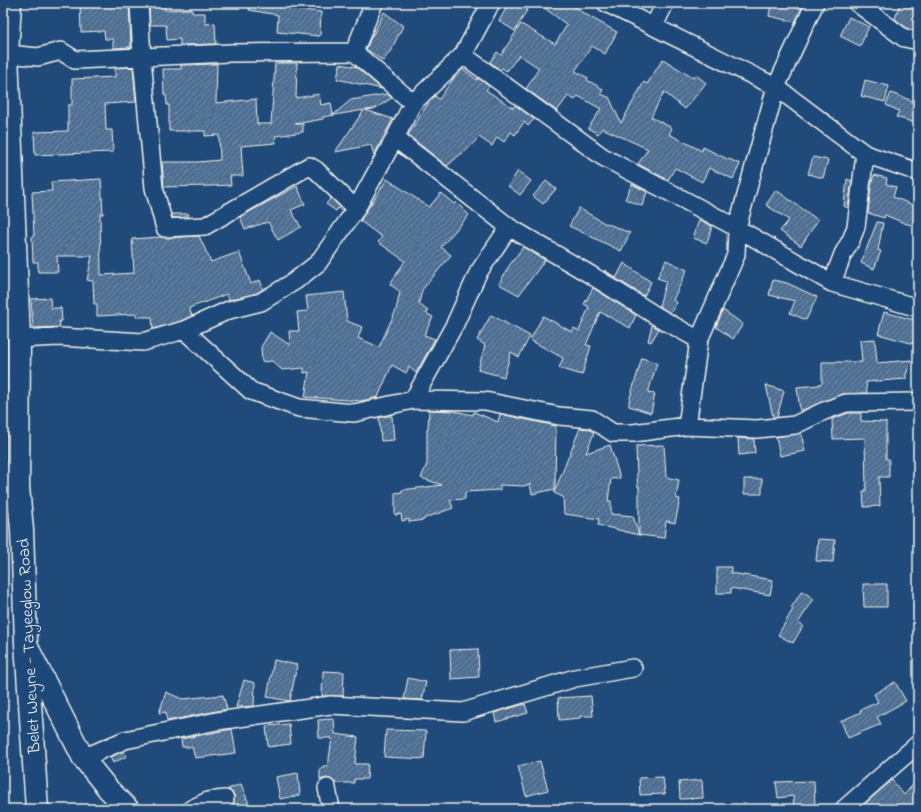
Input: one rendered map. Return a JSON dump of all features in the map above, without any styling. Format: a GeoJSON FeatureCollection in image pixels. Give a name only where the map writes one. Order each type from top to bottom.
{"type":"FeatureCollection","features":[{"type":"Feature","properties":{"kind":"main road","name":"Belet Weyne - Tayeeglow Road"},"geometry":{"type":"LineString","coordinates":[[10,3],[5,53],[19,339],[10,487],[22,530],[26,643],[37,809]]}},
{"type":"Feature","properties":{"kind":"street"},"geometry":{"type":"LineString","coordinates":[[140,3],[142,58],[154,188],[165,228],[205,226],[308,166],[316,170],[356,209]]}},
{"type":"Feature","properties":{"kind":"street"},"geometry":{"type":"LineString","coordinates":[[354,52],[374,3]]}},
{"type":"Feature","properties":{"kind":"street"},"geometry":{"type":"LineString","coordinates":[[19,339],[59,337],[143,342],[184,330],[229,310],[261,302],[295,281],[318,263],[356,209],[396,138],[412,102],[462,55],[492,3]]}},
{"type":"Feature","properties":{"kind":"street"},"geometry":{"type":"LineString","coordinates":[[606,3],[776,87],[865,154],[918,172]]}},
{"type":"Feature","properties":{"kind":"street"},"geometry":{"type":"LineString","coordinates":[[654,26],[665,3]]}},
{"type":"Feature","properties":{"kind":"street"},"geometry":{"type":"LineString","coordinates":[[687,426],[699,340],[736,255],[737,228],[776,87],[815,3]]}},
{"type":"Feature","properties":{"kind":"street"},"geometry":{"type":"LineString","coordinates":[[856,3],[904,38],[914,40],[918,38]]}},
{"type":"Feature","properties":{"kind":"street"},"geometry":{"type":"LineString","coordinates":[[5,53],[38,57],[61,51],[75,60],[230,53],[354,52],[412,102]]}},
{"type":"Feature","properties":{"kind":"street"},"geometry":{"type":"LineString","coordinates":[[462,55],[604,158],[737,228],[832,283],[918,308]]}},
{"type":"Feature","properties":{"kind":"street"},"geometry":{"type":"LineString","coordinates":[[396,138],[509,227],[699,340]]}},
{"type":"Feature","properties":{"kind":"street"},"geometry":{"type":"LineString","coordinates":[[832,283],[843,254],[856,227],[865,154]]}},
{"type":"Feature","properties":{"kind":"street"},"geometry":{"type":"LineString","coordinates":[[413,400],[455,324],[478,273],[509,227]]}},
{"type":"Feature","properties":{"kind":"street"},"geometry":{"type":"LineString","coordinates":[[184,330],[251,391],[299,408],[354,413],[413,400],[485,401],[559,416],[592,419],[614,433],[633,433],[687,426],[756,429],[795,425],[824,411],[846,403],[918,402]]}},
{"type":"Feature","properties":{"kind":"street"},"geometry":{"type":"LineString","coordinates":[[26,643],[83,758],[108,789],[128,809]]}},
{"type":"Feature","properties":{"kind":"street"},"geometry":{"type":"LineString","coordinates":[[83,758],[125,740],[217,721],[331,705],[463,712],[575,678],[633,668]]}},
{"type":"Feature","properties":{"kind":"street"},"geometry":{"type":"LineString","coordinates":[[844,809],[918,744]]}},
{"type":"Feature","properties":{"kind":"street"},"geometry":{"type":"LineString","coordinates":[[327,788],[331,809]]}},
{"type":"Feature","properties":{"kind":"street"},"geometry":{"type":"LineString","coordinates":[[191,809],[208,801],[225,799]]}},
{"type":"Feature","properties":{"kind":"building"},"geometry":{"type":"Polygon","coordinates":[[[80,3],[102,3],[102,5],[129,3],[131,47],[113,48],[113,39],[105,39],[104,31],[81,32],[80,3]]]}},
{"type":"Feature","properties":{"kind":"building"},"geometry":{"type":"Polygon","coordinates":[[[250,3],[301,3],[301,10],[321,12],[320,36],[277,32],[278,15],[249,10],[250,3]]]}},
{"type":"Feature","properties":{"kind":"building"},"geometry":{"type":"Polygon","coordinates":[[[509,3],[531,3],[515,31],[499,21],[509,3]]]}},
{"type":"Feature","properties":{"kind":"building"},"geometry":{"type":"Polygon","coordinates":[[[538,3],[570,3],[583,13],[617,32],[605,54],[592,46],[575,71],[603,89],[601,94],[609,97],[621,123],[644,82],[647,84],[663,59],[693,78],[696,75],[706,83],[685,109],[664,92],[651,117],[672,128],[669,134],[702,151],[703,147],[740,164],[733,179],[709,168],[702,182],[675,168],[668,180],[638,164],[648,149],[602,128],[598,134],[588,128],[601,109],[578,96],[575,100],[568,96],[557,111],[526,89],[539,68],[519,55],[507,71],[502,68],[500,70],[490,62],[497,52],[501,55],[521,24],[555,44],[567,25],[538,3]]]}},
{"type":"Feature","properties":{"kind":"building"},"geometry":{"type":"Polygon","coordinates":[[[771,3],[791,3],[803,6],[795,22],[769,16],[771,3]]]}},
{"type":"Feature","properties":{"kind":"building"},"geometry":{"type":"Polygon","coordinates":[[[900,3],[918,3],[918,28],[913,30],[908,29],[895,19],[900,3]]]}},
{"type":"Feature","properties":{"kind":"building"},"geometry":{"type":"Polygon","coordinates":[[[149,4],[164,4],[165,10],[192,9],[192,13],[205,13],[205,24],[215,23],[216,44],[180,45],[180,39],[167,40],[166,25],[150,25],[149,4]]]}},
{"type":"Feature","properties":{"kind":"building"},"geometry":{"type":"Polygon","coordinates":[[[384,12],[403,26],[391,50],[383,61],[366,49],[384,12]]]}},
{"type":"Feature","properties":{"kind":"building"},"geometry":{"type":"Polygon","coordinates":[[[849,17],[869,27],[860,46],[840,36],[849,17]]]}},
{"type":"Feature","properties":{"kind":"building"},"geometry":{"type":"Polygon","coordinates":[[[275,63],[297,63],[296,98],[319,94],[321,105],[331,103],[333,115],[351,100],[387,94],[392,98],[374,109],[365,110],[393,119],[374,155],[371,145],[335,152],[364,110],[323,117],[323,119],[295,124],[303,124],[303,132],[275,136],[276,143],[241,146],[243,176],[230,176],[231,185],[164,187],[162,162],[198,162],[220,160],[219,135],[205,136],[205,131],[169,131],[169,105],[167,105],[166,95],[164,95],[163,69],[181,69],[181,65],[217,64],[216,103],[256,99],[257,124],[271,124],[275,63]]]}},
{"type":"Feature","properties":{"kind":"building"},"geometry":{"type":"Polygon","coordinates":[[[340,64],[356,67],[382,89],[337,79],[340,64]]]}},
{"type":"Feature","properties":{"kind":"building"},"geometry":{"type":"Polygon","coordinates":[[[133,67],[136,102],[105,104],[106,130],[112,130],[113,152],[35,155],[34,132],[68,131],[68,105],[72,105],[72,79],[115,77],[115,68],[133,67]]]}},
{"type":"Feature","properties":{"kind":"building"},"geometry":{"type":"Polygon","coordinates":[[[463,69],[477,80],[478,78],[489,86],[486,90],[513,108],[515,105],[534,119],[528,126],[524,122],[515,135],[511,132],[504,142],[497,137],[492,146],[479,137],[463,154],[462,153],[447,166],[408,135],[429,102],[435,96],[439,99],[456,75],[463,69]]]}},
{"type":"Feature","properties":{"kind":"building"},"geometry":{"type":"Polygon","coordinates":[[[865,80],[889,86],[885,102],[861,96],[865,80]]]}},
{"type":"Feature","properties":{"kind":"building"},"geometry":{"type":"Polygon","coordinates":[[[891,93],[918,103],[918,124],[896,117],[899,111],[886,105],[891,93]]]}},
{"type":"Feature","properties":{"kind":"building"},"geometry":{"type":"Polygon","coordinates":[[[813,157],[828,160],[823,178],[808,174],[813,157]]]}},
{"type":"Feature","properties":{"kind":"building"},"geometry":{"type":"Polygon","coordinates":[[[518,171],[531,181],[520,195],[508,186],[518,171]]]}},
{"type":"Feature","properties":{"kind":"building"},"geometry":{"type":"Polygon","coordinates":[[[874,175],[887,178],[886,184],[896,187],[893,197],[918,207],[918,227],[885,215],[884,218],[868,213],[871,186],[874,175]]]}},
{"type":"Feature","properties":{"kind":"building"},"geometry":{"type":"Polygon","coordinates":[[[101,179],[103,214],[100,214],[101,275],[134,273],[132,239],[199,236],[211,262],[239,252],[251,284],[260,280],[263,289],[257,293],[229,300],[227,294],[189,308],[192,316],[181,321],[153,329],[152,317],[136,317],[136,314],[97,316],[97,304],[94,304],[93,281],[87,280],[92,256],[57,256],[58,272],[38,272],[38,262],[33,262],[32,236],[34,236],[32,192],[52,191],[51,182],[101,179]]]}},
{"type":"Feature","properties":{"kind":"building"},"geometry":{"type":"Polygon","coordinates":[[[387,179],[429,207],[441,193],[454,204],[456,202],[469,215],[441,247],[451,255],[422,290],[419,304],[428,311],[426,313],[433,317],[424,335],[435,339],[416,373],[409,367],[406,373],[392,365],[378,397],[361,401],[305,397],[309,372],[304,373],[304,368],[282,370],[272,361],[262,362],[261,347],[270,332],[290,345],[289,331],[299,331],[297,312],[308,311],[306,296],[344,292],[347,321],[362,327],[358,338],[379,347],[396,310],[400,292],[390,284],[405,261],[378,242],[382,237],[360,221],[387,179]]]}},
{"type":"Feature","properties":{"kind":"building"},"geometry":{"type":"Polygon","coordinates":[[[847,179],[852,181],[848,208],[844,206],[847,179]]]}},
{"type":"Feature","properties":{"kind":"building"},"geometry":{"type":"Polygon","coordinates":[[[546,181],[556,189],[543,204],[533,196],[546,181]]]}},
{"type":"Feature","properties":{"kind":"building"},"geometry":{"type":"Polygon","coordinates":[[[632,184],[647,192],[642,206],[625,199],[632,184]]]}},
{"type":"Feature","properties":{"kind":"building"},"geometry":{"type":"Polygon","coordinates":[[[297,186],[305,204],[291,210],[301,227],[278,240],[268,222],[245,229],[240,217],[297,186]]]}},
{"type":"Feature","properties":{"kind":"building"},"geometry":{"type":"Polygon","coordinates":[[[776,190],[818,220],[801,246],[780,231],[789,220],[766,205],[776,190]]]}},
{"type":"Feature","properties":{"kind":"building"},"geometry":{"type":"Polygon","coordinates":[[[331,198],[343,210],[342,211],[338,208],[336,211],[326,204],[331,198]]]}},
{"type":"Feature","properties":{"kind":"building"},"geometry":{"type":"Polygon","coordinates":[[[579,208],[606,224],[630,233],[621,251],[569,226],[579,208]]]}},
{"type":"Feature","properties":{"kind":"building"},"geometry":{"type":"Polygon","coordinates":[[[171,214],[189,214],[188,217],[173,218],[171,214]]]}},
{"type":"Feature","properties":{"kind":"building"},"geometry":{"type":"Polygon","coordinates":[[[699,220],[712,226],[707,243],[693,238],[699,220]]]}},
{"type":"Feature","properties":{"kind":"building"},"geometry":{"type":"Polygon","coordinates":[[[877,222],[883,223],[878,250],[881,251],[874,269],[861,263],[877,222]]]}},
{"type":"Feature","properties":{"kind":"building"},"geometry":{"type":"Polygon","coordinates":[[[523,247],[545,260],[519,295],[499,284],[509,266],[523,247]]]}},
{"type":"Feature","properties":{"kind":"building"},"geometry":{"type":"Polygon","coordinates":[[[666,260],[687,270],[673,300],[677,303],[670,313],[659,306],[666,281],[657,278],[666,260]]]}},
{"type":"Feature","properties":{"kind":"building"},"geometry":{"type":"Polygon","coordinates":[[[624,263],[651,282],[644,296],[604,271],[605,270],[616,278],[624,263]]]}},
{"type":"Feature","properties":{"kind":"building"},"geometry":{"type":"Polygon","coordinates":[[[773,280],[787,283],[817,297],[806,320],[790,313],[795,301],[769,295],[773,280]]]}},
{"type":"Feature","properties":{"kind":"building"},"geometry":{"type":"Polygon","coordinates":[[[593,288],[636,315],[630,328],[600,312],[586,345],[591,346],[582,375],[559,368],[563,358],[530,340],[543,316],[572,332],[574,328],[579,331],[589,307],[584,304],[593,288]]]}},
{"type":"Feature","properties":{"kind":"building"},"geometry":{"type":"Polygon","coordinates":[[[50,298],[51,308],[61,308],[62,321],[59,321],[60,327],[33,328],[31,299],[50,298]]]}},
{"type":"Feature","properties":{"kind":"building"},"geometry":{"type":"Polygon","coordinates":[[[723,310],[743,324],[733,339],[716,327],[723,310]]]}},
{"type":"Feature","properties":{"kind":"building"},"geometry":{"type":"Polygon","coordinates":[[[884,312],[918,321],[918,345],[878,334],[884,312]]]}},
{"type":"Feature","properties":{"kind":"building"},"geometry":{"type":"Polygon","coordinates":[[[491,315],[530,336],[519,357],[511,352],[504,377],[478,370],[485,345],[477,340],[491,315]]]}},
{"type":"Feature","properties":{"kind":"building"},"geometry":{"type":"Polygon","coordinates":[[[652,325],[659,329],[651,342],[648,341],[652,325]]]}},
{"type":"Feature","properties":{"kind":"building"},"geometry":{"type":"Polygon","coordinates":[[[875,339],[877,363],[911,360],[906,379],[866,382],[867,393],[843,394],[800,411],[797,387],[819,385],[822,383],[822,362],[862,362],[860,340],[875,339]]]}},
{"type":"Feature","properties":{"kind":"building"},"geometry":{"type":"Polygon","coordinates":[[[642,358],[657,363],[648,393],[655,394],[651,413],[629,406],[629,401],[642,358]]]}},
{"type":"Feature","properties":{"kind":"building"},"geometry":{"type":"Polygon","coordinates":[[[766,385],[784,391],[777,417],[773,417],[766,385]]]}},
{"type":"Feature","properties":{"kind":"building"},"geometry":{"type":"Polygon","coordinates":[[[429,410],[454,411],[473,415],[474,412],[498,422],[500,414],[556,426],[555,489],[532,494],[530,484],[524,486],[500,485],[500,490],[465,492],[465,499],[450,500],[453,508],[425,518],[424,520],[409,522],[409,519],[402,521],[401,514],[395,515],[395,493],[402,492],[402,490],[442,485],[421,478],[427,464],[427,429],[429,410]]]}},
{"type":"Feature","properties":{"kind":"building"},"geometry":{"type":"Polygon","coordinates":[[[848,413],[861,413],[861,421],[886,422],[886,459],[889,459],[889,477],[879,477],[880,506],[864,507],[863,491],[866,491],[865,438],[833,439],[832,419],[848,413]]]}},
{"type":"Feature","properties":{"kind":"building"},"geometry":{"type":"Polygon","coordinates":[[[392,416],[394,440],[381,441],[379,418],[392,416]]]}},
{"type":"Feature","properties":{"kind":"building"},"geometry":{"type":"Polygon","coordinates":[[[580,428],[589,429],[594,433],[586,453],[610,445],[620,478],[611,479],[608,501],[611,501],[611,514],[633,516],[639,535],[598,525],[599,519],[564,514],[563,497],[554,493],[580,428]]]}},
{"type":"Feature","properties":{"kind":"building"},"geometry":{"type":"Polygon","coordinates":[[[801,433],[805,451],[780,456],[776,437],[801,433]]]}},
{"type":"Feature","properties":{"kind":"building"},"geometry":{"type":"Polygon","coordinates":[[[738,438],[754,439],[755,453],[739,455],[738,438]]]}},
{"type":"Feature","properties":{"kind":"building"},"geometry":{"type":"Polygon","coordinates":[[[664,445],[666,477],[679,480],[676,498],[680,499],[675,523],[666,521],[664,538],[639,535],[639,486],[638,487],[636,446],[664,445]]]}},
{"type":"Feature","properties":{"kind":"building"},"geometry":{"type":"Polygon","coordinates":[[[744,479],[762,479],[762,494],[744,494],[744,479]]]}},
{"type":"Feature","properties":{"kind":"building"},"geometry":{"type":"Polygon","coordinates":[[[818,539],[835,540],[833,562],[816,561],[818,539]]]}},
{"type":"Feature","properties":{"kind":"building"},"geometry":{"type":"Polygon","coordinates":[[[717,567],[731,567],[731,573],[773,580],[770,595],[731,588],[731,593],[717,593],[717,567]]]}},
{"type":"Feature","properties":{"kind":"building"},"geometry":{"type":"Polygon","coordinates":[[[863,584],[887,584],[887,607],[864,607],[863,584]]]}},
{"type":"Feature","properties":{"kind":"building"},"geometry":{"type":"Polygon","coordinates":[[[802,591],[814,599],[798,623],[803,626],[793,643],[778,635],[793,609],[791,608],[802,591]]]}},
{"type":"Feature","properties":{"kind":"building"},"geometry":{"type":"Polygon","coordinates":[[[478,649],[479,677],[451,679],[450,650],[478,649]]]}},
{"type":"Feature","properties":{"kind":"building"},"geometry":{"type":"Polygon","coordinates":[[[274,660],[297,665],[290,701],[267,697],[274,660]]]}},
{"type":"Feature","properties":{"kind":"building"},"geometry":{"type":"Polygon","coordinates":[[[323,671],[344,672],[343,696],[322,696],[323,671]]]}},
{"type":"Feature","properties":{"kind":"building"},"geometry":{"type":"Polygon","coordinates":[[[408,678],[426,682],[422,700],[404,699],[408,678]]]}},
{"type":"Feature","properties":{"kind":"building"},"geometry":{"type":"Polygon","coordinates":[[[244,680],[255,683],[254,706],[236,707],[244,680]]]}},
{"type":"Feature","properties":{"kind":"building"},"geometry":{"type":"Polygon","coordinates":[[[895,682],[906,701],[877,717],[881,724],[848,738],[841,721],[878,702],[874,694],[895,682]]]}},
{"type":"Feature","properties":{"kind":"building"},"geometry":{"type":"Polygon","coordinates":[[[166,692],[182,699],[223,695],[227,709],[167,721],[166,712],[159,713],[166,692]]]}},
{"type":"Feature","properties":{"kind":"building"},"geometry":{"type":"Polygon","coordinates":[[[591,696],[593,716],[580,716],[580,718],[559,720],[558,698],[591,696]]]}},
{"type":"Feature","properties":{"kind":"building"},"geometry":{"type":"Polygon","coordinates":[[[525,704],[528,713],[496,722],[494,713],[525,704]]]}},
{"type":"Feature","properties":{"kind":"building"},"geometry":{"type":"Polygon","coordinates":[[[334,719],[335,734],[358,737],[355,764],[368,764],[367,779],[354,779],[354,783],[335,783],[331,779],[326,778],[320,780],[320,769],[323,768],[323,766],[328,766],[332,738],[319,738],[318,720],[334,719]]]}},
{"type":"Feature","properties":{"kind":"building"},"geometry":{"type":"Polygon","coordinates":[[[289,724],[291,744],[268,747],[266,726],[289,724]]]}},
{"type":"Feature","properties":{"kind":"building"},"geometry":{"type":"Polygon","coordinates":[[[232,729],[236,753],[195,758],[192,747],[182,747],[181,739],[232,729]]]}},
{"type":"Feature","properties":{"kind":"building"},"geometry":{"type":"Polygon","coordinates":[[[386,730],[426,731],[424,759],[384,757],[386,730]]]}},
{"type":"Feature","properties":{"kind":"building"},"geometry":{"type":"Polygon","coordinates":[[[124,751],[127,756],[113,763],[110,757],[124,751]]]}},
{"type":"Feature","properties":{"kind":"building"},"geometry":{"type":"Polygon","coordinates":[[[540,761],[548,790],[526,796],[518,766],[540,761]]]}},
{"type":"Feature","properties":{"kind":"building"},"geometry":{"type":"Polygon","coordinates":[[[298,773],[300,795],[280,799],[276,777],[298,773]]]}},
{"type":"Feature","properties":{"kind":"building"},"geometry":{"type":"Polygon","coordinates":[[[663,777],[665,794],[640,795],[639,778],[663,777]]]}},
{"type":"Feature","properties":{"kind":"building"},"geometry":{"type":"Polygon","coordinates":[[[918,779],[918,809],[859,809],[892,780],[904,795],[918,779]]]}},
{"type":"Feature","properties":{"kind":"building"},"geometry":{"type":"Polygon","coordinates":[[[702,780],[703,798],[680,799],[679,782],[702,780]]]}},
{"type":"Feature","properties":{"kind":"building"},"geometry":{"type":"Polygon","coordinates":[[[814,781],[815,806],[809,809],[794,809],[793,796],[778,798],[776,782],[814,781]]]}},
{"type":"Feature","properties":{"kind":"building"},"geometry":{"type":"Polygon","coordinates":[[[241,784],[251,809],[235,809],[233,804],[235,797],[228,789],[241,784]]]}}]}
